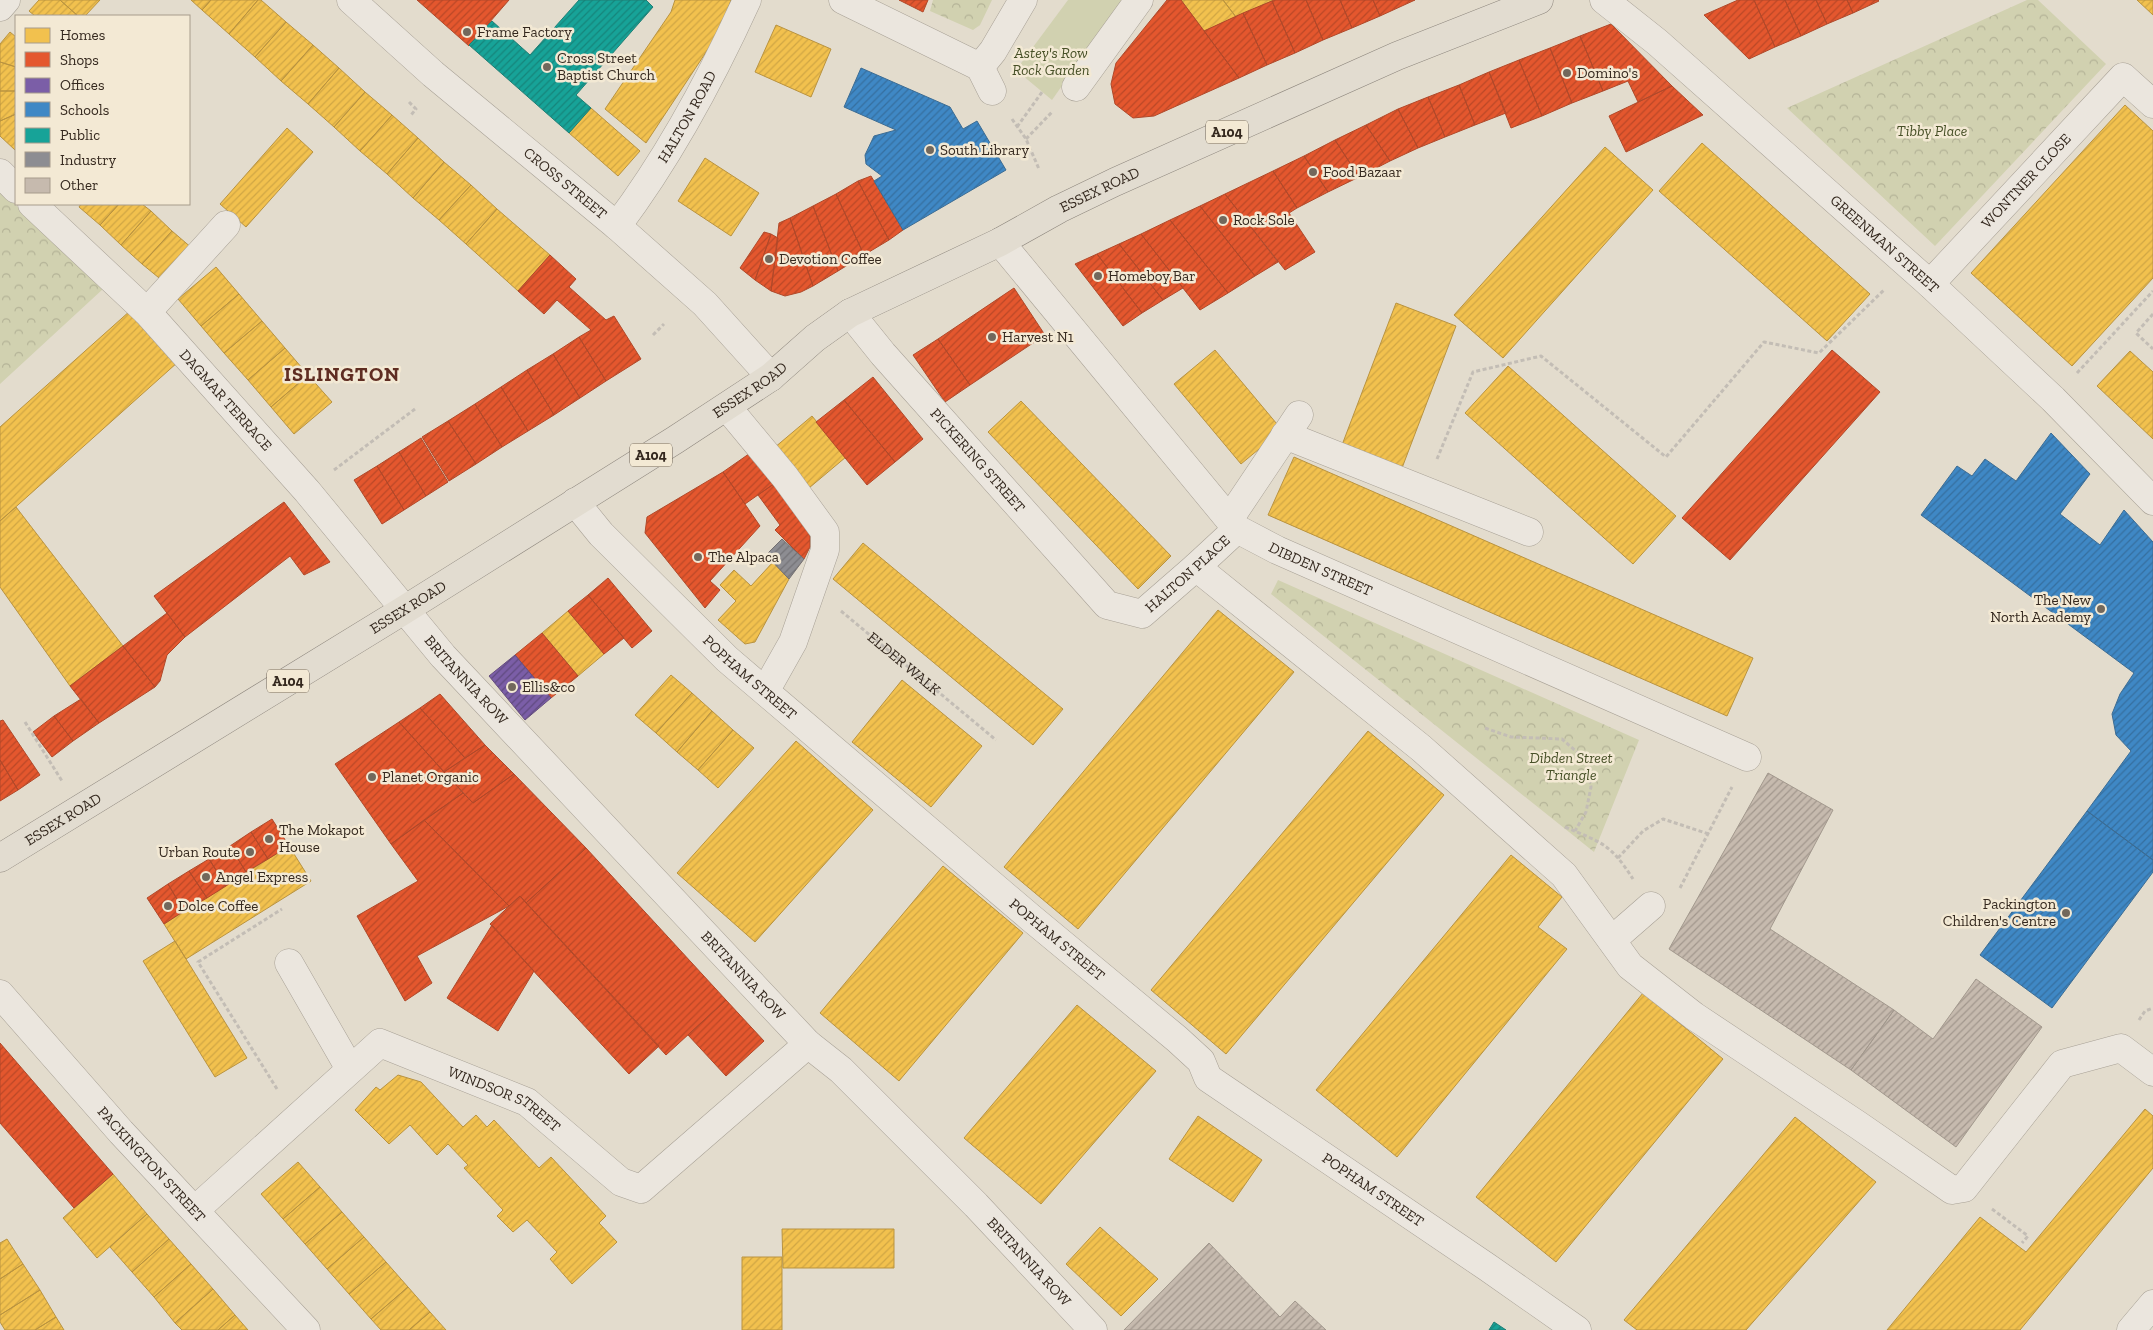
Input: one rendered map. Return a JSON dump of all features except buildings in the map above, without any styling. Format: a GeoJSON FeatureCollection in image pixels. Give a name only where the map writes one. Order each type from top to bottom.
{"type":"FeatureCollection","features":[{"type":"Feature","properties":{"kind":"main road","name":"ESSEX ROAD"},"geometry":{"type":"LineString","coordinates":[[0,858],[404,610],[727,407],[771,377],[815,338],[850,313],[1000,242],[1059,209],[1124,178],[1397,56],[1539,0]]}},
{"type":"Feature","properties":{"kind":"street"},"geometry":{"type":"LineString","coordinates":[[0,7],[6,0]]}},
{"type":"Feature","properties":{"kind":"street","name":"CROSS STREET"},"geometry":{"type":"LineString","coordinates":[[351,0],[433,74],[616,226],[705,304],[771,377]]}},
{"type":"Feature","properties":{"kind":"street","name":"HALTON ROAD"},"geometry":{"type":"LineString","coordinates":[[616,226],[637,198],[715,69],[747,0]]}},
{"type":"Feature","properties":{"kind":"street"},"geometry":{"type":"LineString","coordinates":[[843,0],[986,79],[993,51],[1023,0]]}},
{"type":"Feature","properties":{"kind":"street"},"geometry":{"type":"LineString","coordinates":[[1076,87],[1139,0]]}},
{"type":"Feature","properties":{"kind":"street","name":"GREENMAN STREET"},"geometry":{"type":"LineString","coordinates":[[1604,0],[1657,42],[1930,284],[2053,400],[2153,501]]}},
{"type":"Feature","properties":{"kind":"street","name":"WONTNER CLOSE"},"geometry":{"type":"LineString","coordinates":[[1930,284],[2123,77],[2153,104]]}},
{"type":"Feature","properties":{"kind":"street"},"geometry":{"type":"LineString","coordinates":[[0,173],[15,187]]}},
{"type":"Feature","properties":{"kind":"street","name":"DAGMAR TERRACE"},"geometry":{"type":"LineString","coordinates":[[33,205],[147,312],[307,491],[404,610]]}},
{"type":"Feature","properties":{"kind":"street"},"geometry":{"type":"LineString","coordinates":[[147,312],[226,225]]}},
{"type":"Feature","properties":{"kind":"street","name":"DIBDEN STREET"},"geometry":{"type":"LineString","coordinates":[[1000,242],[1233,523],[1277,550],[1747,757]]}},
{"type":"Feature","properties":{"kind":"street","name":"PICKERING STREET"},"geometry":{"type":"LineString","coordinates":[[850,313],[883,354],[1107,605]]}},
{"type":"Feature","properties":{"kind":"street"},"geometry":{"type":"LineString","coordinates":[[727,407],[786,477],[825,532],[825,550],[793,642],[766,690]]}},
{"type":"Feature","properties":{"kind":"street","name":"HALTON PLACE"},"geometry":{"type":"LineString","coordinates":[[1107,605],[1142,614],[1196,567],[1233,523],[1292,425],[1425,491]]}},
{"type":"Feature","properties":{"kind":"street"},"geometry":{"type":"LineString","coordinates":[[1425,491],[1529,532]]}},
{"type":"Feature","properties":{"kind":"street","name":"POPHAM STREET"},"geometry":{"type":"LineString","coordinates":[[576,502],[601,534],[727,659],[766,690],[1031,918],[1177,1039],[1201,1061],[1208,1078],[1487,1267],[1576,1330]]}},
{"type":"Feature","properties":{"kind":"street"},"geometry":{"type":"LineString","coordinates":[[1196,567],[1421,748],[1564,875],[1630,966],[1694,1016],[1858,1124],[1952,1190],[1964,1188],[2062,1064],[2121,1048],[2153,1072]]}},
{"type":"Feature","properties":{"kind":"street","name":"BRITANNIA ROW"},"geometry":{"type":"LineString","coordinates":[[404,610],[443,656],[808,1044],[841,1070],[976,1205],[1093,1330]]}},
{"type":"Feature","properties":{"kind":"street"},"geometry":{"type":"LineString","coordinates":[[1612,940],[1651,906]]}},
{"type":"Feature","properties":{"kind":"street"},"geometry":{"type":"LineString","coordinates":[[289,963],[350,1069]]}},
{"type":"Feature","properties":{"kind":"street","name":"PACKINGTON STREET"},"geometry":{"type":"LineString","coordinates":[[0,994],[121,1132],[306,1330]]}},
{"type":"Feature","properties":{"kind":"street","name":"WINDSOR STREET"},"geometry":{"type":"LineString","coordinates":[[195,1210],[380,1043],[527,1102],[621,1182],[641,1189],[808,1044]]}},
{"type":"Feature","properties":{"kind":"street"},"geometry":{"type":"LineString","coordinates":[[2131,1330],[2153,1304]]}},
{"type":"Feature","properties":{"kind":"path"},"geometry":{"type":"LineString","coordinates":[[408,102],[416,109],[411,115]]}},
{"type":"Feature","properties":{"kind":"path"},"geometry":{"type":"LineString","coordinates":[[1017,127],[1026,139],[1039,169]]}},
{"type":"Feature","properties":{"kind":"path"},"geometry":{"type":"LineString","coordinates":[[1425,491],[1473,372],[1541,356],[1666,457],[1764,342],[1819,353],[1891,284]]}},
{"type":"Feature","properties":{"kind":"path"},"geometry":{"type":"LineString","coordinates":[[2053,400],[2153,291]]}},
{"type":"Feature","properties":{"kind":"path"},"geometry":{"type":"LineString","coordinates":[[2153,314],[2136,333],[2153,349]]}},
{"type":"Feature","properties":{"kind":"path"},"geometry":{"type":"LineString","coordinates":[[653,335],[664,324]]}},
{"type":"Feature","properties":{"kind":"path"},"geometry":{"type":"LineString","coordinates":[[307,491],[415,408]]}},
{"type":"Feature","properties":{"kind":"path","name":"ELDER WALK"},"geometry":{"type":"LineString","coordinates":[[812,587],[996,740]]}},
{"type":"Feature","properties":{"kind":"path"},"geometry":{"type":"LineString","coordinates":[[24,722],[81,809]]}},
{"type":"Feature","properties":{"kind":"path"},"geometry":{"type":"LineString","coordinates":[[1485,728],[1511,737],[1562,739],[1586,760],[1591,787],[1586,812],[1574,831]]}},
{"type":"Feature","properties":{"kind":"path"},"geometry":{"type":"LineString","coordinates":[[1651,906],[1676,895],[1747,757]]}},
{"type":"Feature","properties":{"kind":"path"},"geometry":{"type":"LineString","coordinates":[[1618,858],[1643,831],[1663,818],[1709,834]]}},
{"type":"Feature","properties":{"kind":"path"},"geometry":{"type":"LineString","coordinates":[[282,908],[198,962],[295,1118]]}},
{"type":"Feature","properties":{"kind":"path"},"geometry":{"type":"LineString","coordinates":[[1964,1188],[2028,1236],[2022,1243]]}},
{"type":"Feature","properties":{"kind":"green space"},"geometry":{"type":"Polygon","coordinates":[[[933,0],[992,0],[980,25],[973,30],[930,11],[933,0]]]}},
{"type":"Feature","properties":{"kind":"green space","name":"Astey's Row Rock Garden"},"geometry":{"type":"Polygon","coordinates":[[[1068,0],[1122,0],[1052,100],[1016,70],[1068,0]]]}},
{"type":"Feature","properties":{"kind":"green space","name":"Tibby Place"},"geometry":{"type":"Polygon","coordinates":[[[2027,0],[2038,0],[2106,64],[1935,246],[1787,108],[2027,0]]]}},
{"type":"Feature","properties":{"kind":"green space"},"geometry":{"type":"Polygon","coordinates":[[[0,190],[103,289],[0,384],[0,190]]]}},
{"type":"Feature","properties":{"kind":"green space","name":"Dibden Street Triangle"},"geometry":{"type":"Polygon","coordinates":[[[1278,580],[1639,740],[1594,852],[1271,594],[1278,580]]]}},
{"type":"Feature","properties":{"kind":"place","name":"Frame Factory"},"geometry":{"type":"Point","coordinates":[467,32]}},
{"type":"Feature","properties":{"kind":"place","name":"Cross Street Baptist Church"},"geometry":{"type":"Point","coordinates":[547,67]}},
{"type":"Feature","properties":{"kind":"place","name":"Domino's"},"geometry":{"type":"Point","coordinates":[1567,73]}},
{"type":"Feature","properties":{"kind":"place","name":"South Library"},"geometry":{"type":"Point","coordinates":[930,150]}},
{"type":"Feature","properties":{"kind":"place","name":"Food Bazaar"},"geometry":{"type":"Point","coordinates":[1313,172]}},
{"type":"Feature","properties":{"kind":"place","name":"Rock Sole"},"geometry":{"type":"Point","coordinates":[1223,220]}},
{"type":"Feature","properties":{"kind":"place","name":"Devotion Coffee"},"geometry":{"type":"Point","coordinates":[769,259]}},
{"type":"Feature","properties":{"kind":"place","name":"Homeboy Bar"},"geometry":{"type":"Point","coordinates":[1098,276]}},
{"type":"Feature","properties":{"kind":"place","name":"Harvest N1"},"geometry":{"type":"Point","coordinates":[992,337]}},
{"type":"Feature","properties":{"kind":"place","name":"The Alpaca"},"geometry":{"type":"Point","coordinates":[698,557]}},
{"type":"Feature","properties":{"kind":"place","name":"The New North Academy"},"geometry":{"type":"Point","coordinates":[2101,609]}},
{"type":"Feature","properties":{"kind":"place","name":"Ellis&co"},"geometry":{"type":"Point","coordinates":[512,687]}},
{"type":"Feature","properties":{"kind":"place","name":"Planet Organic"},"geometry":{"type":"Point","coordinates":[372,777]}},
{"type":"Feature","properties":{"kind":"place","name":"The Mokapot House"},"geometry":{"type":"Point","coordinates":[269,839]}},
{"type":"Feature","properties":{"kind":"place","name":"Urban Route"},"geometry":{"type":"Point","coordinates":[250,852]}},
{"type":"Feature","properties":{"kind":"place","name":"Angel Express"},"geometry":{"type":"Point","coordinates":[206,877]}},
{"type":"Feature","properties":{"kind":"place","name":"Dolce Coffee"},"geometry":{"type":"Point","coordinates":[168,906]}},
{"type":"Feature","properties":{"kind":"place","name":"Packington Children's Centre"},"geometry":{"type":"Point","coordinates":[2066,913]}},
{"type":"Feature","properties":{"kind":"district","name":"ISLINGTON"},"geometry":{"type":"Point","coordinates":[342,374]}}]}
